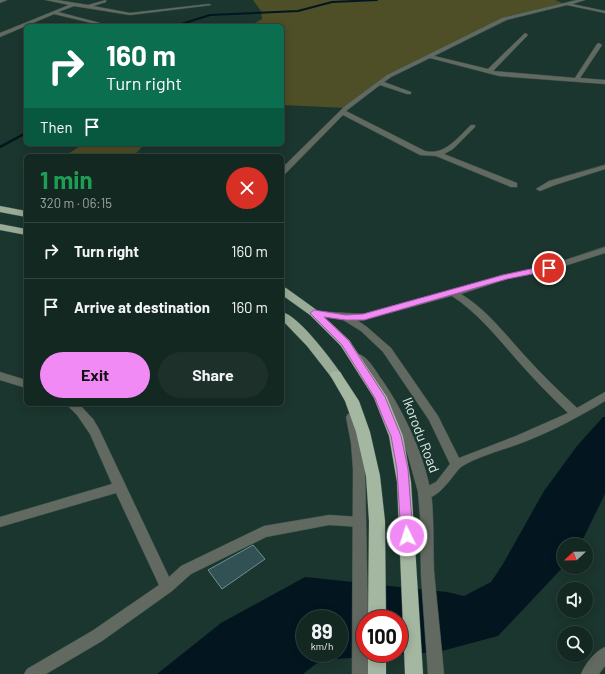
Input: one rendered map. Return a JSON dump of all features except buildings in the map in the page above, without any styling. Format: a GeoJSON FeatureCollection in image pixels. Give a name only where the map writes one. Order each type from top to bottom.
{"type":"FeatureCollection","features":[{"type":"Feature","properties":{"kind":"highway"},"geometry":{"type":"LineString","coordinates":[[0,209],[24,214]]}},
{"type":"Feature","properties":{"kind":"highway"},"geometry":{"type":"LineString","coordinates":[[0,214],[24,219]]}},
{"type":"Feature","properties":{"kind":"highway"},"geometry":{"type":"LineString","coordinates":[[0,227],[24,232]]}},
{"type":"Feature","properties":{"kind":"highway"},"geometry":{"type":"LineString","coordinates":[[0,231],[24,236]]}},
{"type":"Feature","properties":{"kind":"highway","name":"Ikorodu Road"},"geometry":{"type":"LineString","coordinates":[[284,291],[314,313],[346,343],[380,397],[396,436],[404,482],[414,674]]}},
{"type":"Feature","properties":{"kind":"highway"},"geometry":{"type":"LineString","coordinates":[[284,317],[310,341],[336,375],[352,401],[363,432],[373,476],[377,521],[370,560],[376,610]]}},
{"type":"Feature","properties":{"kind":"highway"},"geometry":{"type":"LineString","coordinates":[[377,662],[377,674]]}},
{"type":"Feature","properties":{"kind":"street"},"geometry":{"type":"LineString","coordinates":[[0,2],[5,0]]}},
{"type":"Feature","properties":{"kind":"street"},"geometry":{"type":"LineString","coordinates":[[48,0],[90,6],[119,14],[209,5]]}},
{"type":"Feature","properties":{"kind":"street"},"geometry":{"type":"LineString","coordinates":[[284,170],[347,107],[389,76],[504,19],[583,0]]}},
{"type":"Feature","properties":{"kind":"street"},"geometry":{"type":"LineString","coordinates":[[90,6],[104,1]]}},
{"type":"Feature","properties":{"kind":"street"},"geometry":{"type":"LineString","coordinates":[[28,24],[74,4]]}},
{"type":"Feature","properties":{"kind":"street"},"geometry":{"type":"LineString","coordinates":[[565,4],[605,12]]}},
{"type":"Feature","properties":{"kind":"street"},"geometry":{"type":"LineString","coordinates":[[55,13],[98,24]]}},
{"type":"Feature","properties":{"kind":"street"},"geometry":{"type":"LineString","coordinates":[[0,35],[24,25]]}},
{"type":"Feature","properties":{"kind":"street"},"geometry":{"type":"LineString","coordinates":[[489,72],[525,35]]}},
{"type":"Feature","properties":{"kind":"street"},"geometry":{"type":"LineString","coordinates":[[577,80],[599,45]]}},
{"type":"Feature","properties":{"kind":"street"},"geometry":{"type":"LineString","coordinates":[[429,56],[510,76],[605,82]]}},
{"type":"Feature","properties":{"kind":"street"},"geometry":{"type":"LineString","coordinates":[[380,83],[409,93]]}},
{"type":"Feature","properties":{"kind":"street"},"geometry":{"type":"LineString","coordinates":[[343,112],[423,153],[432,156],[439,155],[447,151],[472,126]]}},
{"type":"Feature","properties":{"kind":"street"},"geometry":{"type":"LineString","coordinates":[[439,155],[514,185]]}},
{"type":"Feature","properties":{"kind":"street"},"geometry":{"type":"LineString","coordinates":[[540,189],[552,183],[605,166]]}},
{"type":"Feature","properties":{"kind":"street"},"geometry":{"type":"LineString","coordinates":[[314,313],[346,317],[364,317],[506,277],[549,268],[605,250]]}},
{"type":"Feature","properties":{"kind":"street"},"geometry":{"type":"LineString","coordinates":[[453,293],[468,302],[492,323],[549,388],[576,414]]}},
{"type":"Feature","properties":{"kind":"street"},"geometry":{"type":"LineString","coordinates":[[346,317],[364,329],[387,350],[434,419],[456,465]]}},
{"type":"Feature","properties":{"kind":"street","name":"Ikorodu Road"},"geometry":{"type":"LineString","coordinates":[[346,343],[369,369],[386,396],[401,426],[415,461],[424,494],[427,564],[436,674]]}},
{"type":"Feature","properties":{"kind":"street"},"geometry":{"type":"LineString","coordinates":[[336,375],[350,407],[357,439],[360,470],[360,522],[370,560],[360,674]]}},
{"type":"Feature","properties":{"kind":"street"},"geometry":{"type":"LineString","coordinates":[[0,376],[24,383]]}},
{"type":"Feature","properties":{"kind":"street"},"geometry":{"type":"LineString","coordinates":[[424,494],[440,485],[456,465],[468,458],[520,439],[576,414],[605,396]]}},
{"type":"Feature","properties":{"kind":"street"},"geometry":{"type":"LineString","coordinates":[[74,406],[83,413],[100,439],[119,487],[167,587]]}},
{"type":"Feature","properties":{"kind":"street"},"geometry":{"type":"LineString","coordinates":[[0,522],[119,487]]}},
{"type":"Feature","properties":{"kind":"street"},"geometry":{"type":"LineString","coordinates":[[32,674],[97,636],[167,587],[186,570],[264,532],[328,520],[360,522]]}},
{"type":"Feature","properties":{"kind":"street"},"geometry":{"type":"LineString","coordinates":[[589,674],[605,654]]}},
{"type":"Feature","properties":{"kind":"shaded area"},"geometry":{"type":"Polygon","coordinates":[[[253,0],[555,0],[565,4],[508,20],[383,80],[347,108],[284,105],[284,24],[253,24],[262,19],[261,11],[253,0]]]}},
{"type":"Feature","properties":{"kind":"shaded area"},"geometry":{"type":"Polygon","coordinates":[[[80,146],[143,146],[135,154],[68,154],[80,146]]]}},
{"type":"Feature","properties":{"kind":"water"},"geometry":{"type":"Polygon","coordinates":[[[603,417],[605,417],[605,494],[583,538],[557,538],[557,573],[498,636],[438,652],[408,654],[408,610],[356,610],[356,658],[348,658],[348,610],[296,610],[296,662],[318,662],[303,674],[157,674],[221,623],[305,577],[447,592],[464,596],[491,582],[503,564],[544,491],[577,446],[603,417]]]}},
{"type":"Feature","properties":{"kind":"waterway"},"geometry":{"type":"LineString","coordinates":[[181,24],[210,15],[298,11],[332,2],[377,0]]}},
{"type":"Feature","properties":{"kind":"waterway"},"geometry":{"type":"LineString","coordinates":[[0,147],[24,134]]}},
{"type":"Feature","properties":{"kind":"route"},"geometry":{"type":"LineString","coordinates":[[407,536],[404,482],[396,436],[380,397],[346,343],[314,313],[346,317],[364,317],[506,277],[549,268]]}}]}
